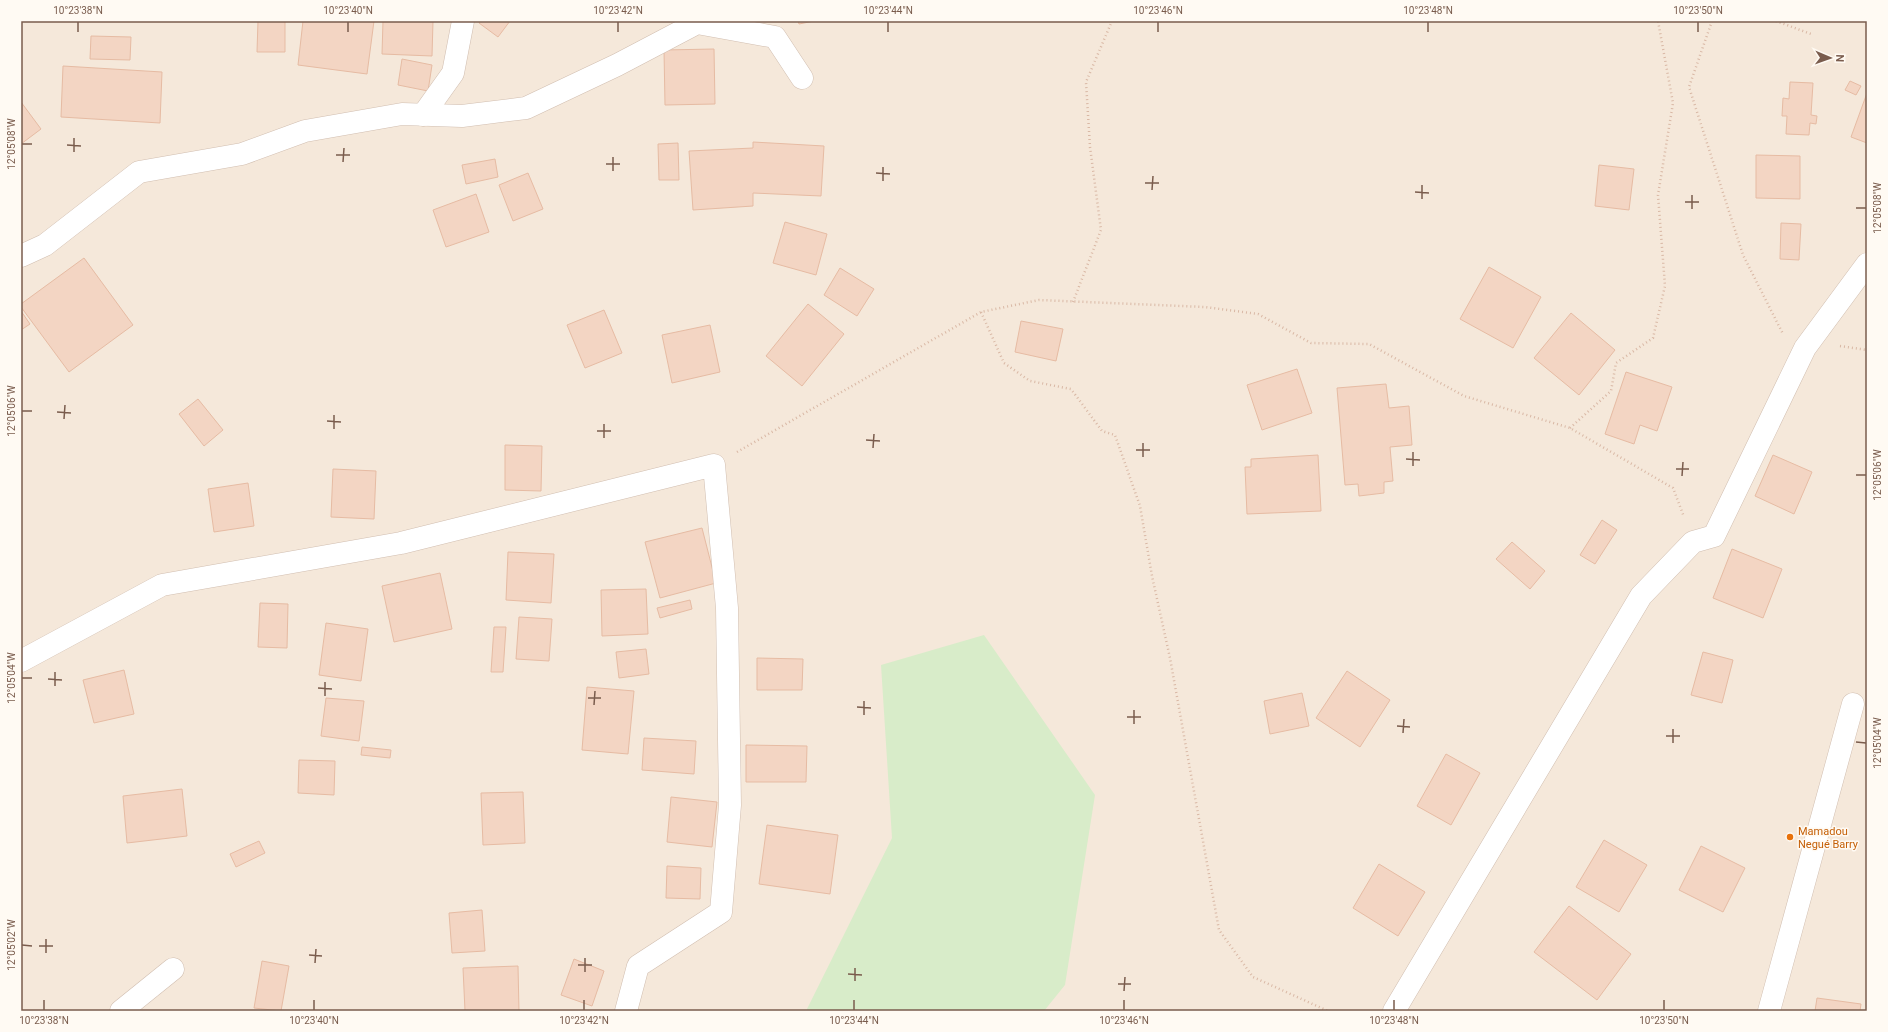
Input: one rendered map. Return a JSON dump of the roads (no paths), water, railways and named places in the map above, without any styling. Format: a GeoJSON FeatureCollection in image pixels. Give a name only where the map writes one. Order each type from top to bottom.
{"type":"FeatureCollection","features":[{"type":"Feature","properties":{"kind":"street"},"geometry":{"type":"LineString","coordinates":[[423,115],[453,73],[463,21]]}},
{"type":"Feature","properties":{"kind":"street"},"geometry":{"type":"LineString","coordinates":[[21,256],[45,245],[138,172],[242,154],[305,131],[402,114],[462,116],[526,108],[617,66],[697,22],[774,37],[802,78]]}},
{"type":"Feature","properties":{"kind":"street"},"geometry":{"type":"LineString","coordinates":[[1394,1011],[1641,596],[1693,542],[1714,536],[1805,348],[1867,264]]}},
{"type":"Feature","properties":{"kind":"street"},"geometry":{"type":"LineString","coordinates":[[21,661],[162,585],[401,543],[714,465],[727,608],[730,805],[721,912],[638,966],[626,1011]]}},
{"type":"Feature","properties":{"kind":"street"},"geometry":{"type":"LineString","coordinates":[[1768,1011],[1852,704]]}},
{"type":"Feature","properties":{"kind":"street"},"geometry":{"type":"LineString","coordinates":[[121,1011],[173,969]]}},
{"type":"Feature","properties":{"kind":"place","name":"Mamadou Negué Barry"},"geometry":{"type":"Point","coordinates":[1790,837]}}]}
